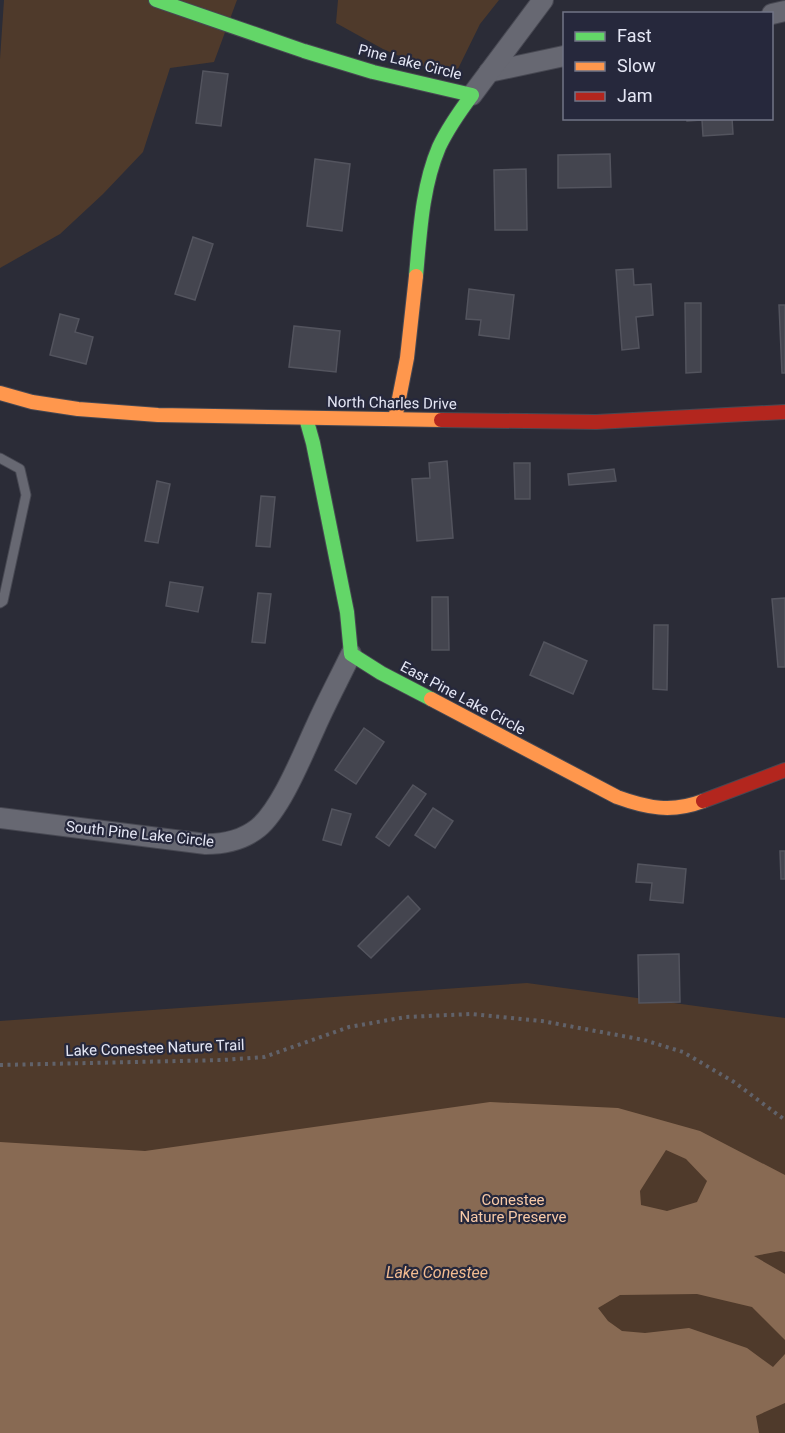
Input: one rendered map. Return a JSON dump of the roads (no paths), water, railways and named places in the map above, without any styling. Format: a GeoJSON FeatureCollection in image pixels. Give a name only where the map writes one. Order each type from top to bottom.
{"type":"FeatureCollection","features":[{"type":"Feature","properties":{"kind":"street","name":"Pine Lake Circle"},"geometry":{"type":"LineString","coordinates":[[156,0],[373,72],[472,95],[448,129],[435,156],[427,182],[407,358],[395,419]]}},
{"type":"Feature","properties":{"kind":"street"},"geometry":{"type":"LineString","coordinates":[[472,95],[543,0]]}},
{"type":"Feature","properties":{"kind":"street"},"geometry":{"type":"LineString","coordinates":[[489,72],[563,56]]}},
{"type":"Feature","properties":{"kind":"street","name":"North Charles Drive"},"geometry":{"type":"LineString","coordinates":[[0,393],[32,402],[78,409],[158,415],[596,422],[785,412]]}},
{"type":"Feature","properties":{"kind":"street"},"geometry":{"type":"LineString","coordinates":[[306,418],[347,612],[351,654]]}},
{"type":"Feature","properties":{"kind":"street","name":"East Pine Lake Circle"},"geometry":{"type":"LineString","coordinates":[[351,654],[381,674],[617,797],[633,803],[662,809],[690,806],[785,770]]}},
{"type":"Feature","properties":{"kind":"street","name":"South Pine Lake Circle"},"geometry":{"type":"LineString","coordinates":[[0,819],[206,843],[219,844],[237,840],[260,826],[279,800],[351,654]]}},
{"type":"Feature","properties":{"kind":"lane"},"geometry":{"type":"LineString","coordinates":[[0,458],[20,470],[26,495],[3,601],[0,603]]}},
{"type":"Feature","properties":{"kind":"water","name":"Lake Conestee"},"geometry":{"type":"Polygon","coordinates":[[[490,1102],[618,1108],[700,1131],[785,1175],[785,1252],[754,1256],[785,1274],[785,1340],[752,1307],[697,1294],[620,1295],[598,1308],[608,1321],[622,1331],[645,1333],[689,1328],[747,1348],[773,1367],[785,1354],[785,1403],[756,1416],[759,1433],[0,1433],[0,1142],[145,1151],[490,1102]],[[666,1150],[640,1191],[641,1205],[667,1211],[697,1202],[707,1181],[686,1159],[666,1150]]]}},
{"type":"Feature","properties":{"kind":"park label","name":"Conestee Nature Preserve"},"geometry":{"type":"Point","coordinates":[513,1208]}}]}
